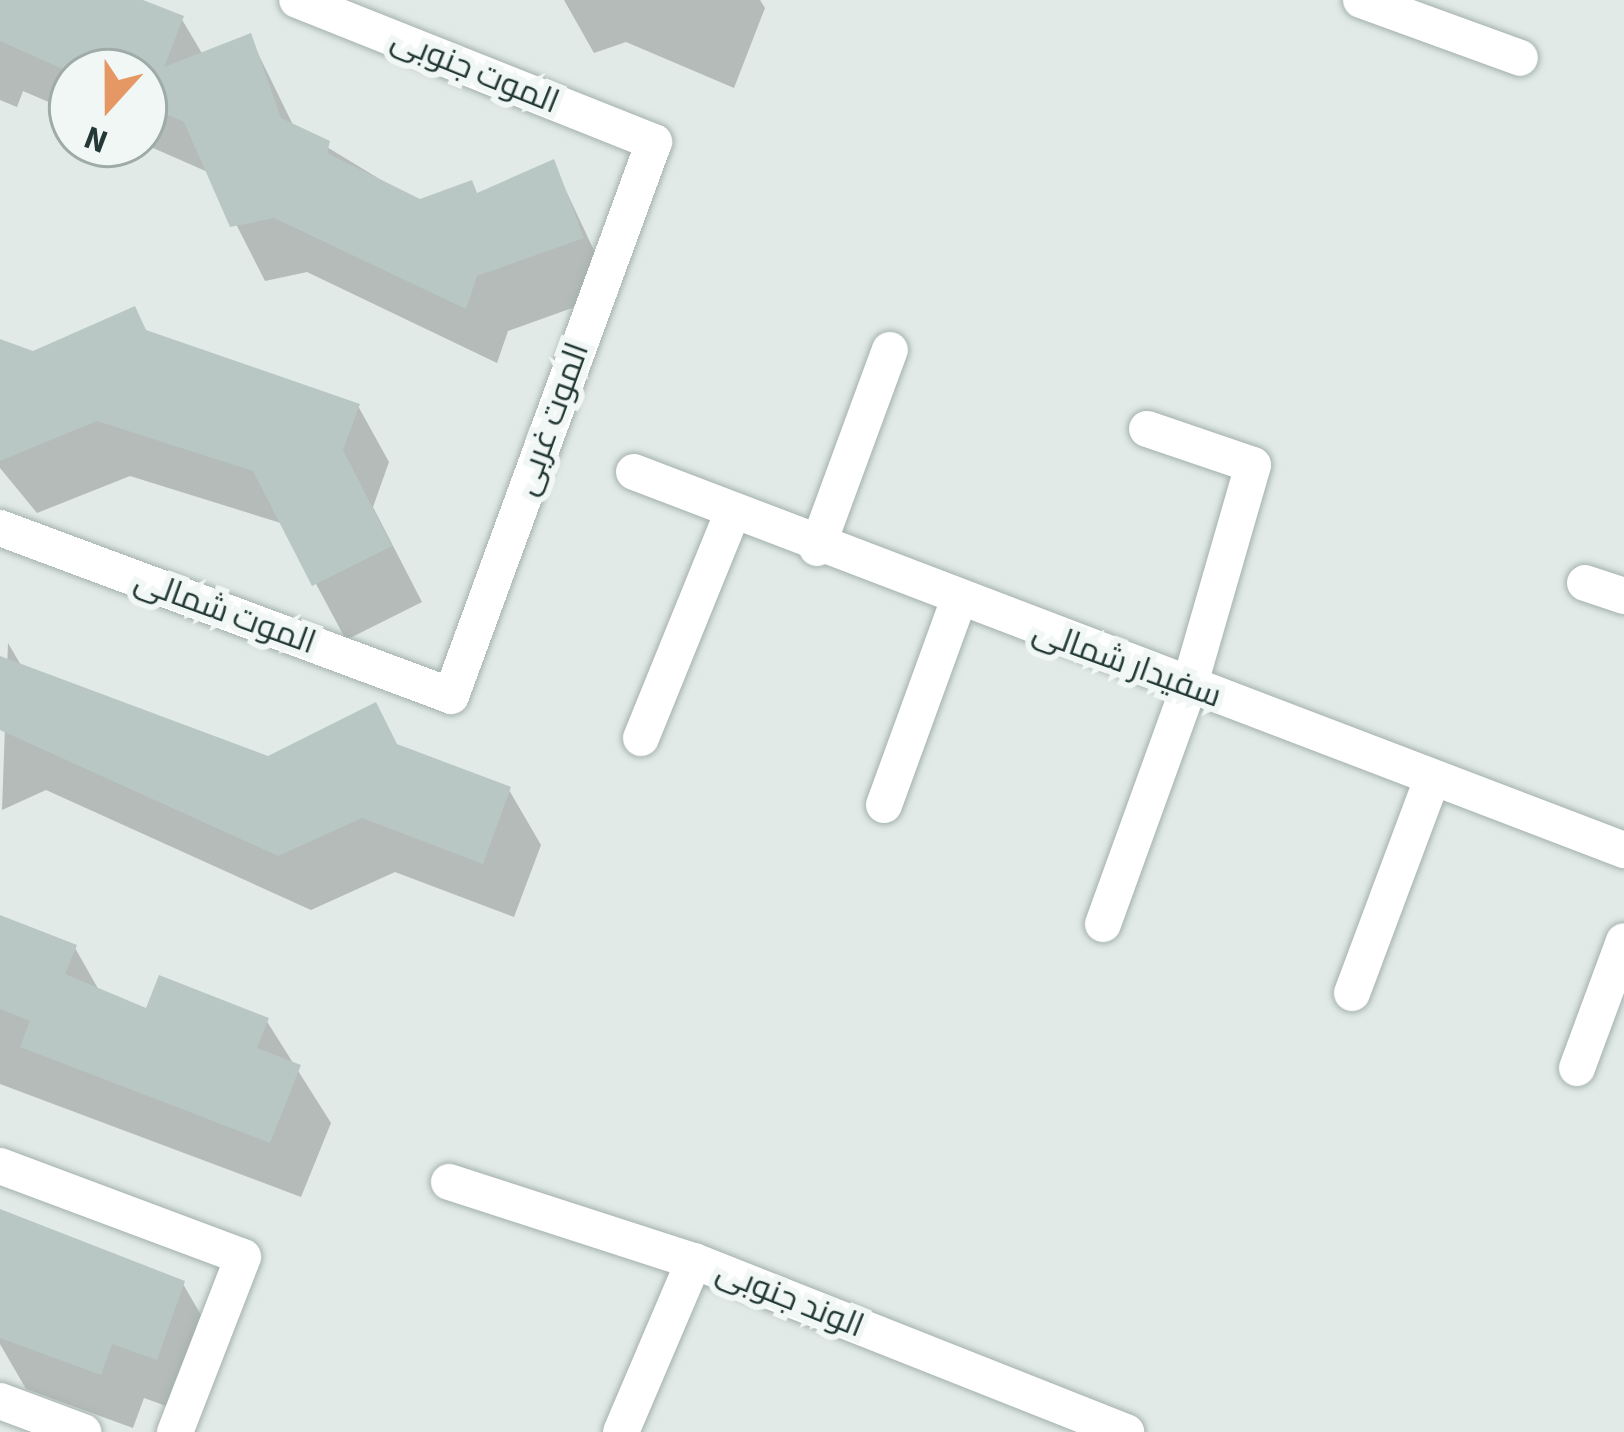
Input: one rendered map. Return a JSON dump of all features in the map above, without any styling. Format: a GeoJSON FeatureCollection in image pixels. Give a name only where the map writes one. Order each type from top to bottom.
{"type":"FeatureCollection","features":[{"type":"Feature","properties":{"kind":"street","name":"الموت جنوبی"},"geometry":{"type":"LineString","coordinates":[[297,0],[653,142]]}},
{"type":"Feature","properties":{"kind":"street"},"geometry":{"type":"LineString","coordinates":[[1361,0],[1406,8],[1520,58]]}},
{"type":"Feature","properties":{"kind":"street","name":"الموت غربی"},"geometry":{"type":"LineString","coordinates":[[451,696],[653,142]]}},
{"type":"Feature","properties":{"kind":"street"},"geometry":{"type":"LineString","coordinates":[[817,548],[890,350]]}},
{"type":"Feature","properties":{"kind":"street"},"geometry":{"type":"LineString","coordinates":[[1102,924],[1190,687],[1253,465],[1147,429]]}},
{"type":"Feature","properties":{"kind":"street","name":"سفیدار شمالی"},"geometry":{"type":"LineString","coordinates":[[634,472],[958,602],[1432,779],[1621,841]]}},
{"type":"Feature","properties":{"kind":"street"},"geometry":{"type":"LineString","coordinates":[[641,738],[732,514]]}},
{"type":"Feature","properties":{"kind":"street","name":"الموت شمالی"},"geometry":{"type":"LineString","coordinates":[[0,528],[451,696]]}},
{"type":"Feature","properties":{"kind":"street"},"geometry":{"type":"LineString","coordinates":[[1585,583],[1624,596]]}},
{"type":"Feature","properties":{"kind":"street"},"geometry":{"type":"LineString","coordinates":[[884,805],[958,602]]}},
{"type":"Feature","properties":{"kind":"street"},"geometry":{"type":"LineString","coordinates":[[1352,993],[1432,779]]}},
{"type":"Feature","properties":{"kind":"street"},"geometry":{"type":"LineString","coordinates":[[1576,1068],[1624,941]]}},
{"type":"Feature","properties":{"kind":"street"},"geometry":{"type":"LineString","coordinates":[[0,1166],[243,1257],[176,1432]]}},
{"type":"Feature","properties":{"kind":"street","name":"الوند جنوبی"},"geometry":{"type":"LineString","coordinates":[[449,1182],[694,1262],[1126,1432]]}},
{"type":"Feature","properties":{"kind":"street"},"geometry":{"type":"LineString","coordinates":[[621,1432],[694,1262]]}},
{"type":"Feature","properties":{"kind":"street"},"geometry":{"type":"LineString","coordinates":[[0,1401],[83,1432]]}},
{"type":"Feature","properties":{"kind":"building"},"geometry":{"type":"Polygon","coordinates":[[[0,0],[143,0],[184,16],[168,57],[168,48],[48,48],[48,62],[0,41],[0,0]]]}},
{"type":"Feature","properties":{"kind":"building"},"geometry":{"type":"Polygon","coordinates":[[[251,33],[281,118],[330,141],[327,153],[420,199],[472,180],[477,193],[554,159],[584,238],[477,276],[466,309],[274,218],[230,227],[184,122],[168,115],[168,65],[251,33]]]}},
{"type":"Feature","properties":{"kind":"building"},"geometry":{"type":"Polygon","coordinates":[[[135,306],[146,330],[360,404],[343,450],[392,546],[312,586],[253,471],[97,421],[0,461],[0,339],[33,351],[135,306]]]}},
{"type":"Feature","properties":{"kind":"building"},"geometry":{"type":"Polygon","coordinates":[[[0,656],[268,756],[376,702],[397,744],[511,787],[483,864],[362,818],[278,856],[0,730],[0,656]]]}},
{"type":"Feature","properties":{"kind":"building"},"geometry":{"type":"Polygon","coordinates":[[[0,915],[77,945],[65,974],[146,1008],[159,975],[269,1018],[257,1048],[301,1065],[270,1143],[20,1047],[30,1021],[0,1009],[0,915]]]}},
{"type":"Feature","properties":{"kind":"building"},"geometry":{"type":"Polygon","coordinates":[[[0,1209],[185,1281],[157,1360],[112,1344],[101,1375],[0,1338],[0,1209]]]}}]}
